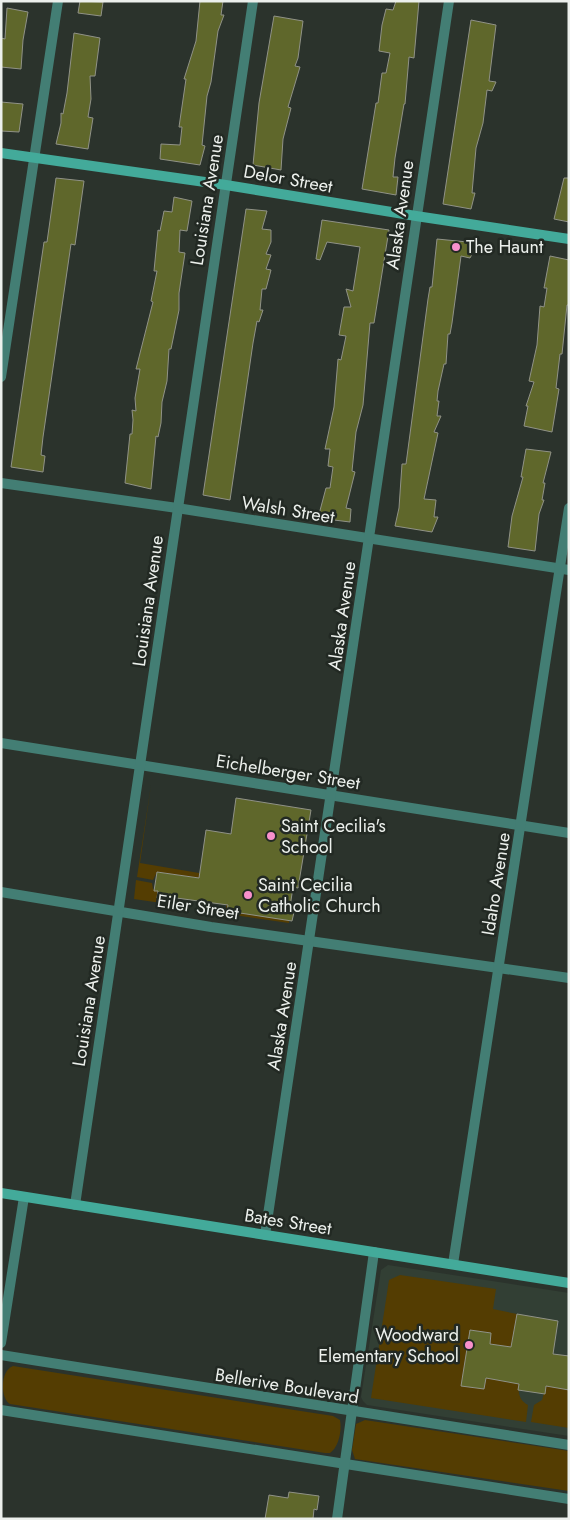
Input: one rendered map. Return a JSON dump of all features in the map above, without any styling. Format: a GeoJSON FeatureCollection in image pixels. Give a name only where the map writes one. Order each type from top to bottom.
{"type":"FeatureCollection","features":[{"type":"Feature","properties":{"kind":"main road","name":"Delor Street"},"geometry":{"type":"LineString","coordinates":[[1,153],[226,184],[416,216],[569,239]]}},
{"type":"Feature","properties":{"kind":"main road","name":"Bates Street"},"geometry":{"type":"LineString","coordinates":[[1,1193],[569,1283]]}},
{"type":"Feature","properties":{"kind":"street"},"geometry":{"type":"LineString","coordinates":[[1,377],[58,1]]}},
{"type":"Feature","properties":{"kind":"street","name":"Louisiana Avenue"},"geometry":{"type":"LineString","coordinates":[[75,1205],[253,1]]}},
{"type":"Feature","properties":{"kind":"street","name":"Alaska Avenue"},"geometry":{"type":"LineString","coordinates":[[265,1235],[311,940],[449,1]]}},
{"type":"Feature","properties":{"kind":"street","name":"Walsh Street"},"geometry":{"type":"LineString","coordinates":[[1,483],[177,508],[564,570]]}},
{"type":"Feature","properties":{"kind":"street","name":"Idaho Avenue"},"geometry":{"type":"LineString","coordinates":[[453,1264],[564,570],[569,508]]}},
{"type":"Feature","properties":{"kind":"street","name":"Eichelberger Street"},"geometry":{"type":"LineString","coordinates":[[1,744],[569,833]]}},
{"type":"Feature","properties":{"kind":"street","name":"Eiler Street"},"geometry":{"type":"LineString","coordinates":[[1,892],[500,970],[569,978]]}},
{"type":"Feature","properties":{"kind":"street"},"geometry":{"type":"LineString","coordinates":[[1,1343],[24,1197]]}},
{"type":"Feature","properties":{"kind":"street"},"geometry":{"type":"LineString","coordinates":[[336,1519],[374,1252]]}},
{"type":"Feature","properties":{"kind":"street","name":"Bellerive Boulevard"},"geometry":{"type":"LineString","coordinates":[[1,1355],[352,1413],[569,1445]]}},
{"type":"Feature","properties":{"kind":"street"},"geometry":{"type":"LineString","coordinates":[[1,1410],[344,1466],[569,1500]]}},
{"type":"Feature","properties":{"kind":"shaded area"},"geometry":{"type":"Polygon","coordinates":[[[151,785],[140,863],[199,873],[199,878],[157,872],[153,880],[137,877],[151,785]]]}},
{"type":"Feature","properties":{"kind":"shaded area"},"geometry":{"type":"Polygon","coordinates":[[[136,880],[152,883],[153,889],[158,891],[157,898],[169,899],[168,904],[134,899],[136,880]]]}},
{"type":"Feature","properties":{"kind":"shaded area"},"geometry":{"type":"Polygon","coordinates":[[[226,905],[228,905],[228,911],[289,920],[289,923],[227,914],[226,905]]]}},
{"type":"Feature","properties":{"kind":"shaded area","name":"Woodward Elementary School"},"geometry":{"type":"Polygon","coordinates":[[[388,1265],[569,1293],[569,1436],[367,1405],[361,1397],[381,1270],[388,1265]]]}},
{"type":"Feature","properties":{"kind":"shaded area"},"geometry":{"type":"Polygon","coordinates":[[[400,1275],[496,1289],[493,1309],[517,1314],[511,1347],[490,1344],[491,1333],[470,1330],[465,1386],[484,1389],[486,1378],[519,1384],[520,1396],[528,1405],[526,1422],[371,1398],[389,1280],[400,1275]]]}},
{"type":"Feature","properties":{"kind":"shaded area"},"geometry":{"type":"Polygon","coordinates":[[[13,1366],[333,1416],[340,1420],[341,1429],[336,1447],[330,1453],[325,1453],[10,1404],[4,1396],[3,1385],[6,1373],[13,1366]]]}},
{"type":"Feature","properties":{"kind":"shaded area"},"geometry":{"type":"Polygon","coordinates":[[[546,1386],[569,1390],[569,1428],[531,1422],[534,1405],[542,1400],[546,1386]]]}},
{"type":"Feature","properties":{"kind":"shaded area"},"geometry":{"type":"Polygon","coordinates":[[[365,1420],[569,1451],[569,1491],[355,1459],[352,1450],[356,1424],[365,1420]]]}},
{"type":"Feature","properties":{"kind":"building"},"geometry":{"type":"Polygon","coordinates":[[[80,1],[103,2],[101,16],[78,13],[80,1]]]}},
{"type":"Feature","properties":{"kind":"building"},"geometry":{"type":"Polygon","coordinates":[[[200,1],[223,1],[221,15],[224,15],[218,31],[211,82],[207,96],[202,145],[205,146],[200,165],[160,159],[161,144],[180,145],[182,127],[179,127],[186,79],[184,79],[196,41],[200,1]]]}},
{"type":"Feature","properties":{"kind":"building"},"geometry":{"type":"Polygon","coordinates":[[[396,1],[419,1],[414,58],[409,57],[405,104],[395,158],[393,177],[398,177],[396,195],[362,189],[382,73],[386,73],[390,53],[379,51],[382,25],[386,9],[393,10],[396,1]]]}},
{"type":"Feature","properties":{"kind":"building"},"geometry":{"type":"Polygon","coordinates":[[[7,8],[28,12],[23,40],[21,69],[1,67],[1,38],[5,39],[7,8]]]}},
{"type":"Feature","properties":{"kind":"building"},"geometry":{"type":"Polygon","coordinates":[[[274,16],[303,21],[298,58],[295,66],[300,67],[288,107],[291,108],[283,139],[281,170],[253,165],[259,103],[274,16]]]}},
{"type":"Feature","properties":{"kind":"building"},"geometry":{"type":"Polygon","coordinates":[[[471,20],[496,25],[489,81],[496,82],[492,91],[487,90],[483,123],[476,148],[472,193],[475,193],[471,209],[443,204],[471,20]]]}},
{"type":"Feature","properties":{"kind":"building"},"geometry":{"type":"Polygon","coordinates":[[[74,33],[100,38],[95,76],[90,76],[91,99],[88,117],[93,118],[88,149],[56,144],[61,123],[61,113],[63,114],[67,93],[74,33]]]}},
{"type":"Feature","properties":{"kind":"building"},"geometry":{"type":"Polygon","coordinates":[[[1,102],[23,104],[19,132],[1,131],[1,102]]]}},
{"type":"Feature","properties":{"kind":"building"},"geometry":{"type":"Polygon","coordinates":[[[56,178],[84,181],[75,245],[71,244],[43,437],[41,455],[45,456],[43,472],[11,467],[44,242],[47,242],[56,178]]]}},
{"type":"Feature","properties":{"kind":"building"},"geometry":{"type":"Polygon","coordinates":[[[564,178],[569,178],[569,222],[554,219],[564,178]]]}},
{"type":"Feature","properties":{"kind":"building"},"geometry":{"type":"Polygon","coordinates":[[[174,197],[192,201],[187,231],[180,230],[179,252],[185,253],[179,293],[179,310],[171,349],[169,349],[167,381],[162,402],[161,423],[158,437],[156,436],[151,489],[125,483],[130,434],[132,434],[132,410],[136,411],[135,398],[140,369],[136,369],[153,302],[151,301],[157,271],[154,271],[158,230],[160,231],[164,211],[172,212],[174,197]]]}},
{"type":"Feature","properties":{"kind":"building"},"geometry":{"type":"Polygon","coordinates":[[[246,209],[267,211],[262,229],[271,230],[271,242],[266,254],[271,255],[266,269],[271,270],[266,289],[262,289],[260,310],[263,310],[259,322],[257,321],[253,343],[230,500],[203,495],[246,209]]]}},
{"type":"Feature","properties":{"kind":"building"},"geometry":{"type":"Polygon","coordinates":[[[322,220],[389,230],[374,323],[370,323],[363,405],[356,432],[352,471],[355,472],[346,508],[351,509],[350,522],[318,518],[326,488],[330,488],[333,467],[328,466],[330,449],[325,449],[334,407],[338,359],[341,360],[346,336],[339,335],[344,307],[351,307],[346,289],[353,291],[360,247],[327,242],[320,260],[316,259],[322,220]]]}},
{"type":"Feature","properties":{"kind":"building"},"geometry":{"type":"Polygon","coordinates":[[[437,239],[478,243],[470,258],[461,256],[452,323],[450,334],[448,334],[446,364],[444,364],[438,391],[437,416],[441,416],[434,432],[438,433],[424,499],[436,500],[434,517],[438,517],[432,532],[395,526],[399,508],[402,464],[406,464],[428,299],[430,287],[432,287],[437,239]]]}},
{"type":"Feature","properties":{"kind":"building"},"geometry":{"type":"Polygon","coordinates":[[[550,256],[569,260],[569,305],[567,305],[562,354],[560,354],[556,388],[559,389],[552,432],[524,426],[528,406],[526,406],[534,382],[529,381],[537,345],[540,306],[544,307],[547,288],[544,288],[550,256]]]}},
{"type":"Feature","properties":{"kind":"building"},"geometry":{"type":"Polygon","coordinates":[[[526,449],[551,452],[543,483],[545,483],[542,500],[544,500],[539,514],[535,551],[508,547],[512,516],[523,477],[521,477],[526,449]]]}},
{"type":"Feature","properties":{"kind":"building"},"geometry":{"type":"Polygon","coordinates":[[[236,798],[311,810],[298,888],[293,887],[290,907],[295,908],[292,921],[227,911],[228,905],[169,897],[169,899],[157,898],[158,891],[154,891],[157,872],[199,878],[206,830],[231,834],[236,798]]]}},
{"type":"Feature","properties":{"kind":"building"},"geometry":{"type":"Polygon","coordinates":[[[517,1314],[558,1321],[553,1354],[569,1356],[569,1390],[546,1386],[545,1394],[518,1390],[519,1384],[486,1378],[484,1389],[461,1386],[470,1330],[491,1333],[490,1344],[511,1347],[517,1314]]]}},
{"type":"Feature","properties":{"kind":"building"},"geometry":{"type":"Polygon","coordinates":[[[289,1492],[319,1496],[317,1510],[314,1509],[313,1519],[265,1519],[269,1495],[288,1498],[289,1492]]]}},
{"type":"Feature","properties":{"kind":"place","name":"The Haunt"},"geometry":{"type":"Point","coordinates":[456,247]}},
{"type":"Feature","properties":{"kind":"place","name":"Saint Cecilia's School"},"geometry":{"type":"Point","coordinates":[271,836]}},
{"type":"Feature","properties":{"kind":"place","name":"Saint Cecilia Catholic Church"},"geometry":{"type":"Point","coordinates":[248,895]}},
{"type":"Feature","properties":{"kind":"place","name":"Woodward Elementary School"},"geometry":{"type":"Point","coordinates":[469,1345]}}]}
